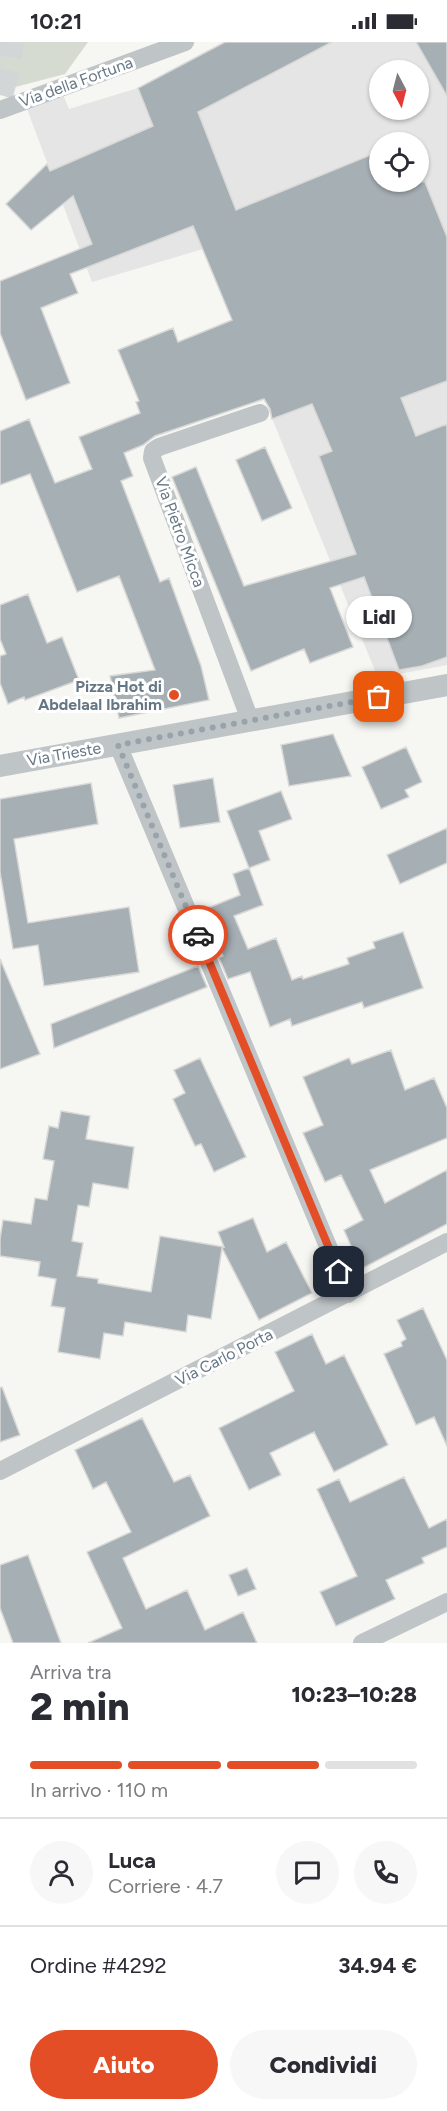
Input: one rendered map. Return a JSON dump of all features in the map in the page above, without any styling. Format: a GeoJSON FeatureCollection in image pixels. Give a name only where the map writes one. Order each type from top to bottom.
{"type":"FeatureCollection","features":[{"type":"Feature","properties":{"kind":"street","name":"Via della Fortuna"},"geometry":{"type":"LineString","coordinates":[[0,110],[185,42]]}},
{"type":"Feature","properties":{"kind":"street","name":"Via Pietro Micca"},"geometry":{"type":"LineString","coordinates":[[250,720],[152,458],[153,451],[159,447],[260,413]]}},
{"type":"Feature","properties":{"kind":"street","name":"Via Trieste"},"geometry":{"type":"LineString","coordinates":[[0,766],[447,685]]}},
{"type":"Feature","properties":{"kind":"street"},"geometry":{"type":"LineString","coordinates":[[118,745],[348,1294]]}},
{"type":"Feature","properties":{"kind":"street","name":"Via Carlo Porta"},"geometry":{"type":"LineString","coordinates":[[0,1471],[447,1242]]}},
{"type":"Feature","properties":{"kind":"street"},"geometry":{"type":"LineString","coordinates":[[362,1643],[447,1602]]}},
{"type":"Feature","properties":{"kind":"shaded area"},"geometry":{"type":"Polygon","coordinates":[[[0,42],[88,42],[65,74],[0,91],[0,42]]]}},
{"type":"Feature","properties":{"kind":"shaded area"},"geometry":{"type":"Polygon","coordinates":[[[225,42],[447,42],[447,665],[378,678],[203,249],[92,282],[27,109],[63,95],[69,109],[138,88],[225,42]]]}},
{"type":"Feature","properties":{"kind":"building"},"geometry":{"type":"Polygon","coordinates":[[[225,42],[332,42],[198,112],[236,210],[369,156],[369,192],[429,192],[447,237],[447,381],[401,398],[416,436],[447,424],[447,657],[422,666],[399,670],[364,577],[330,588],[353,647],[310,663],[304,649],[251,671],[172,477],[196,467],[244,586],[356,554],[319,456],[332,451],[312,404],[272,419],[270,409],[264,399],[155,436],[143,445],[124,453],[133,476],[121,481],[160,582],[169,578],[201,666],[209,700],[119,718],[110,676],[155,670],[119,576],[77,592],[30,474],[0,485],[0,431],[29,419],[55,483],[92,469],[79,437],[140,413],[136,402],[139,401],[118,350],[173,328],[178,342],[232,320],[193,226],[70,274],[78,293],[41,308],[70,383],[26,400],[0,333],[0,281],[92,244],[73,196],[31,230],[6,204],[47,164],[50,171],[153,126],[138,88],[225,42]]]}},
{"type":"Feature","properties":{"kind":"building"},"geometry":{"type":"Polygon","coordinates":[[[416,42],[447,42],[447,96],[429,65],[429,60],[426,60],[416,42]]]}},
{"type":"Feature","properties":{"kind":"building"},"geometry":{"type":"Polygon","coordinates":[[[265,447],[292,508],[262,521],[236,460],[265,447]]]}},
{"type":"Feature","properties":{"kind":"building"},"geometry":{"type":"Polygon","coordinates":[[[28,594],[47,643],[62,637],[79,680],[8,704],[0,683],[0,656],[6,654],[0,639],[0,605],[28,594]]]}},
{"type":"Feature","properties":{"kind":"building"},"geometry":{"type":"Polygon","coordinates":[[[333,734],[351,776],[289,786],[281,745],[333,734]]]}},
{"type":"Feature","properties":{"kind":"building"},"geometry":{"type":"Polygon","coordinates":[[[406,747],[422,782],[405,790],[409,797],[381,809],[362,767],[406,747]]]}},
{"type":"Feature","properties":{"kind":"building"},"geometry":{"type":"Polygon","coordinates":[[[213,778],[220,822],[180,828],[173,785],[213,778]]]}},
{"type":"Feature","properties":{"kind":"building"},"geometry":{"type":"Polygon","coordinates":[[[91,783],[98,824],[14,839],[28,923],[129,907],[139,972],[44,986],[38,945],[13,949],[0,872],[0,799],[91,783]]]}},
{"type":"Feature","properties":{"kind":"building"},"geometry":{"type":"Polygon","coordinates":[[[281,791],[292,819],[259,831],[270,860],[249,868],[227,811],[281,791]]]}},
{"type":"Feature","properties":{"kind":"building"},"geometry":{"type":"Polygon","coordinates":[[[447,828],[447,863],[400,884],[387,855],[447,828]]]}},
{"type":"Feature","properties":{"kind":"building"},"geometry":{"type":"Polygon","coordinates":[[[249,868],[263,905],[234,916],[248,949],[276,938],[292,980],[302,976],[303,979],[349,964],[347,958],[375,948],[373,942],[403,932],[423,988],[364,1008],[362,1002],[292,1026],[290,1019],[270,1027],[250,972],[228,979],[219,958],[223,956],[203,910],[240,895],[233,874],[249,868]]]}},
{"type":"Feature","properties":{"kind":"building"},"geometry":{"type":"Polygon","coordinates":[[[0,959],[40,1054],[0,1069],[0,959]]]}},
{"type":"Feature","properties":{"kind":"building"},"geometry":{"type":"Polygon","coordinates":[[[198,966],[207,987],[54,1048],[51,1024],[198,966]]]}},
{"type":"Feature","properties":{"kind":"building"},"geometry":{"type":"Polygon","coordinates":[[[391,1050],[405,1090],[434,1078],[447,1108],[447,1138],[370,1170],[385,1203],[447,1170],[447,1224],[361,1269],[344,1230],[363,1220],[341,1175],[325,1182],[303,1133],[323,1125],[303,1077],[349,1058],[352,1064],[391,1050]]]}},
{"type":"Feature","properties":{"kind":"building"},"geometry":{"type":"Polygon","coordinates":[[[200,1058],[246,1157],[214,1172],[201,1144],[195,1146],[173,1099],[185,1093],[174,1070],[200,1058]]]}},
{"type":"Feature","properties":{"kind":"building"},"geometry":{"type":"Polygon","coordinates":[[[61,1111],[90,1116],[86,1139],[134,1147],[128,1189],[93,1183],[89,1207],[78,1205],[72,1241],[83,1243],[77,1276],[98,1279],[98,1283],[151,1292],[160,1236],[224,1247],[218,1232],[253,1218],[267,1252],[286,1242],[312,1293],[259,1320],[222,1248],[211,1319],[188,1315],[186,1332],[125,1322],[123,1336],[104,1333],[100,1359],[58,1352],[65,1308],[51,1306],[56,1279],[38,1276],[40,1262],[0,1256],[0,1239],[3,1220],[31,1224],[35,1198],[47,1200],[54,1161],[43,1159],[49,1126],[58,1128],[61,1111]]]}},
{"type":"Feature","properties":{"kind":"building"},"geometry":{"type":"Polygon","coordinates":[[[423,1308],[447,1360],[447,1446],[434,1417],[416,1425],[384,1354],[402,1346],[401,1342],[406,1339],[397,1320],[423,1308]]]}},
{"type":"Feature","properties":{"kind":"building"},"geometry":{"type":"Polygon","coordinates":[[[312,1334],[326,1364],[344,1355],[388,1445],[334,1472],[314,1432],[270,1453],[281,1475],[249,1490],[219,1428],[294,1391],[275,1352],[312,1334]]]}},
{"type":"Feature","properties":{"kind":"building"},"geometry":{"type":"Polygon","coordinates":[[[2,1387],[20,1435],[0,1442],[0,1388],[2,1387]]]}},
{"type":"Feature","properties":{"kind":"building"},"geometry":{"type":"Polygon","coordinates":[[[142,1418],[174,1482],[190,1475],[210,1516],[123,1558],[146,1609],[187,1590],[205,1630],[243,1612],[257,1643],[88,1643],[122,1628],[87,1552],[131,1532],[106,1482],[93,1489],[75,1450],[142,1418]]]}},
{"type":"Feature","properties":{"kind":"building"},"geometry":{"type":"Polygon","coordinates":[[[404,1477],[429,1528],[447,1519],[447,1547],[422,1558],[424,1563],[386,1580],[395,1599],[336,1626],[320,1592],[357,1576],[317,1489],[339,1479],[350,1502],[404,1477]]]}},
{"type":"Feature","properties":{"kind":"building"},"geometry":{"type":"Polygon","coordinates":[[[28,1555],[61,1643],[13,1643],[0,1608],[0,1565],[28,1555]]]}},
{"type":"Feature","properties":{"kind":"building"},"geometry":{"type":"Polygon","coordinates":[[[247,1568],[256,1589],[238,1596],[229,1575],[247,1568]]]}},
{"type":"Feature","properties":{"kind":"tunnel"},"geometry":{"type":"LineString","coordinates":[[0,95],[11,42]]}},
{"type":"Feature","properties":{"kind":"way so far"},"geometry":{"type":"LineString","coordinates":[[198,935],[118,745],[379,697]]}},
{"type":"Feature","properties":{"kind":"place","name":"Pizza Hot di Abdelaal Ibrahim"},"geometry":{"type":"Point","coordinates":[174,695]}},
{"type":"Feature","properties":{"kind":"place","name":"Lidl"},"geometry":{"type":"Point","coordinates":[379,697]}},
{"type":"Feature","properties":{"kind":"route"},"geometry":{"type":"LineString","coordinates":[[198,935],[339,1272]]}}]}
